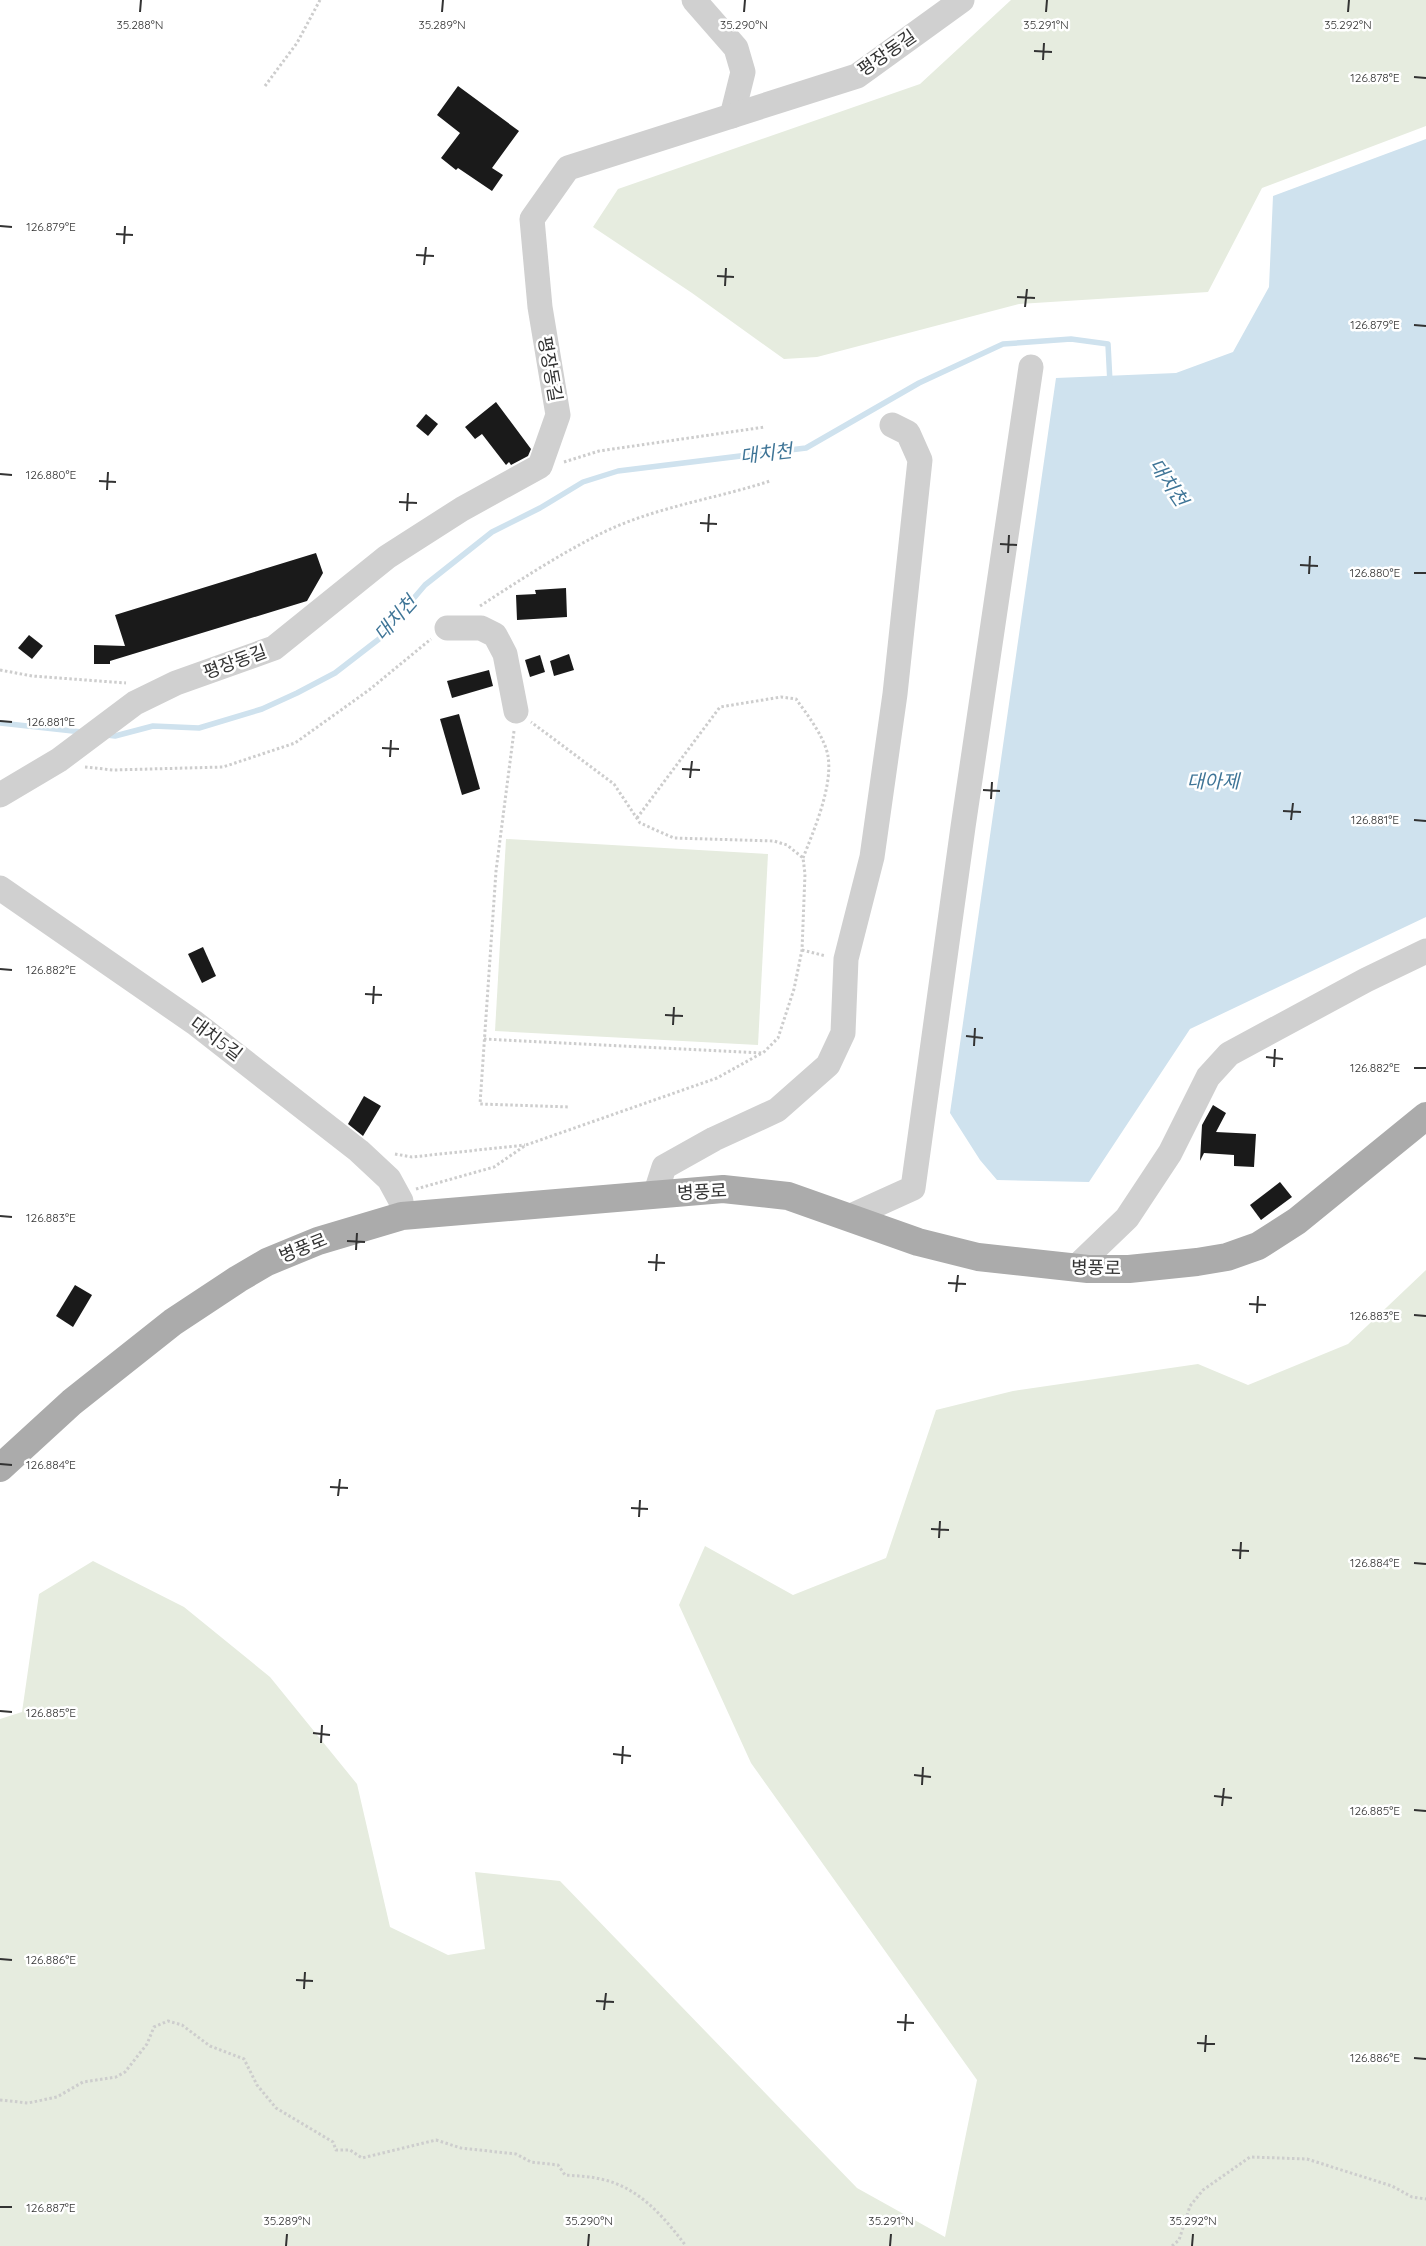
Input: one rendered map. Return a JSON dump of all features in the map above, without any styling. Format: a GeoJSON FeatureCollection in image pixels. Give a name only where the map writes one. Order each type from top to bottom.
{"type":"FeatureCollection","features":[{"type":"Feature","properties":{"kind":"main road","name":"병풍로"},"geometry":{"type":"LineString","coordinates":[[0,1468],[80,1396],[173,1322],[238,1279],[268,1262],[399,1205],[655,1195],[723,1189],[762,1192],[788,1196],[918,1242],[978,1257],[1075,1268],[1129,1268],[1197,1262],[1227,1257],[1258,1246],[1297,1221],[1426,1116]]}},
{"type":"Feature","properties":{"kind":"street"},"geometry":{"type":"LineString","coordinates":[[694,0],[736,48],[743,72],[732,116]]}},
{"type":"Feature","properties":{"kind":"street","name":"평장동길"},"geometry":{"type":"LineString","coordinates":[[0,795],[56,762],[131,706],[176,683],[274,648],[387,557],[462,509],[540,466],[558,415],[540,307],[532,219],[568,168],[857,76],[962,0]]}},
{"type":"Feature","properties":{"kind":"street"},"geometry":{"type":"LineString","coordinates":[[849,1218],[913,1188],[964,817],[1031,367]]}},
{"type":"Feature","properties":{"kind":"street"},"geometry":{"type":"LineString","coordinates":[[655,1195],[664,1167],[714,1139],[777,1110],[828,1065],[843,1033],[846,959],[872,857],[895,694],[920,460],[908,433],[892,425]]}},
{"type":"Feature","properties":{"kind":"street"},"geometry":{"type":"LineString","coordinates":[[447,628],[481,628],[496,635],[505,654],[516,711]]}},
{"type":"Feature","properties":{"kind":"street","name":"대치5길"},"geometry":{"type":"LineString","coordinates":[[0,888],[195,1022],[360,1151],[389,1179],[399,1205]]}},
{"type":"Feature","properties":{"kind":"street"},"geometry":{"type":"LineString","coordinates":[[1075,1268],[1127,1218],[1170,1153],[1208,1078],[1229,1054],[1366,980],[1426,951]]}},
{"type":"Feature","properties":{"kind":"path"},"geometry":{"type":"LineString","coordinates":[[265,86],[297,43],[320,0]]}},
{"type":"Feature","properties":{"kind":"path"},"geometry":{"type":"LineString","coordinates":[[540,466],[565,462],[599,451],[765,427]]}},
{"type":"Feature","properties":{"kind":"path"},"geometry":{"type":"LineString","coordinates":[[478,607],[525,577],[603,533],[673,507],[738,492],[770,481]]}},
{"type":"Feature","properties":{"kind":"path"},"geometry":{"type":"LineString","coordinates":[[56,762],[113,770],[223,766],[295,743],[369,690],[447,628]]}},
{"type":"Feature","properties":{"kind":"path"},"geometry":{"type":"LineString","coordinates":[[0,670],[32,676],[118,682],[158,692]]}},
{"type":"Feature","properties":{"kind":"path"},"geometry":{"type":"LineString","coordinates":[[393,1154],[412,1157],[526,1145],[594,1123],[717,1078],[763,1053],[778,1038],[794,989],[802,950],[806,874],[803,858],[816,826],[828,780],[828,756],[815,725],[796,699],[781,697],[720,708],[637,818]]}},
{"type":"Feature","properties":{"kind":"path"},"geometry":{"type":"LineString","coordinates":[[570,1107],[480,1104],[496,871],[516,711],[614,784],[640,824],[674,838],[774,841],[787,845],[803,858]]}},
{"type":"Feature","properties":{"kind":"path"},"geometry":{"type":"LineString","coordinates":[[484,1039],[763,1053]]}},
{"type":"Feature","properties":{"kind":"path"},"geometry":{"type":"LineString","coordinates":[[399,1205],[494,1167],[526,1145]]}},
{"type":"Feature","properties":{"kind":"path"},"geometry":{"type":"LineString","coordinates":[[0,2100],[28,2103],[57,2097],[83,2082],[116,2077],[125,2072],[147,2044],[154,2027],[168,2021],[182,2025],[210,2046],[244,2060],[257,2085],[276,2108],[333,2142],[336,2150],[350,2150],[362,2158],[436,2140],[461,2148],[516,2154],[532,2162],[558,2165],[565,2174],[601,2179],[633,2191],[666,2219],[686,2246]]}},
{"type":"Feature","properties":{"kind":"path"},"geometry":{"type":"LineString","coordinates":[[1172,2246],[1179,2240],[1190,2206],[1203,2190],[1250,2157],[1307,2159],[1392,2186],[1412,2197],[1426,2199]]}},
{"type":"Feature","properties":{"kind":"shaded area"},"geometry":{"type":"Polygon","coordinates":[[[1011,0],[1426,0],[1426,126],[1262,188],[1208,292],[1019,304],[817,357],[784,359],[692,293],[593,227],[618,189],[920,84],[1011,0]]]}},
{"type":"Feature","properties":{"kind":"shaded area"},"geometry":{"type":"Polygon","coordinates":[[[506,839],[768,854],[758,1045],[495,1031],[506,839]]]}},
{"type":"Feature","properties":{"kind":"shaded area"},"geometry":{"type":"Polygon","coordinates":[[[1426,1270],[1426,2246],[0,2246],[0,1719],[22,1712],[39,1594],[93,1561],[184,1607],[270,1677],[357,1784],[390,1927],[448,1955],[485,1949],[475,1872],[560,1881],[857,2188],[945,2237],[977,2080],[751,1763],[679,1605],[705,1546],[793,1595],[886,1558],[936,1410],[1013,1391],[1198,1364],[1248,1385],[1348,1344],[1426,1270]]]}},
{"type":"Feature","properties":{"kind":"water","name":"대아제"},"geometry":{"type":"Polygon","coordinates":[[[1426,139],[1426,917],[1190,1029],[1089,1182],[997,1180],[980,1160],[950,1113],[1056,378],[1176,373],[1233,352],[1269,287],[1273,196],[1426,139]]]}},
{"type":"Feature","properties":{"kind":"building"},"geometry":{"type":"Polygon","coordinates":[[[458,86],[519,131],[492,168],[503,175],[492,191],[458,168],[456,170],[441,158],[460,133],[437,115],[458,86]]]}},
{"type":"Feature","properties":{"kind":"building"},"geometry":{"type":"Polygon","coordinates":[[[496,402],[531,449],[528,456],[511,465],[509,462],[506,465],[482,434],[475,439],[465,427],[496,402]]]}},
{"type":"Feature","properties":{"kind":"building"},"geometry":{"type":"Polygon","coordinates":[[[426,414],[438,424],[428,436],[416,426],[426,414]]]}},
{"type":"Feature","properties":{"kind":"building"},"geometry":{"type":"Polygon","coordinates":[[[316,553],[323,573],[307,601],[110,661],[110,664],[94,664],[94,645],[125,646],[115,615],[316,553]]]}},
{"type":"Feature","properties":{"kind":"building"},"geometry":{"type":"Polygon","coordinates":[[[566,588],[567,617],[517,620],[516,595],[536,594],[535,590],[566,588]]]}},
{"type":"Feature","properties":{"kind":"building"},"geometry":{"type":"Polygon","coordinates":[[[29,635],[43,646],[32,659],[18,648],[29,635]]]}},
{"type":"Feature","properties":{"kind":"building"},"geometry":{"type":"Polygon","coordinates":[[[569,654],[574,670],[554,676],[550,661],[569,654]]]}},
{"type":"Feature","properties":{"kind":"building"},"geometry":{"type":"Polygon","coordinates":[[[540,655],[545,672],[530,677],[525,660],[540,655]]]}},
{"type":"Feature","properties":{"kind":"building"},"geometry":{"type":"Polygon","coordinates":[[[489,670],[493,686],[452,698],[447,681],[489,670]]]}},
{"type":"Feature","properties":{"kind":"building"},"geometry":{"type":"Polygon","coordinates":[[[459,714],[480,789],[462,795],[440,719],[459,714]]]}},
{"type":"Feature","properties":{"kind":"building"},"geometry":{"type":"Polygon","coordinates":[[[203,947],[216,976],[202,983],[188,954],[203,947]]]}},
{"type":"Feature","properties":{"kind":"building"},"geometry":{"type":"Polygon","coordinates":[[[364,1096],[381,1106],[363,1136],[348,1124],[364,1096]]]}},
{"type":"Feature","properties":{"kind":"building"},"geometry":{"type":"Polygon","coordinates":[[[1213,1105],[1226,1113],[1216,1132],[1256,1134],[1254,1167],[1234,1166],[1234,1155],[1204,1153],[1200,1161],[1202,1125],[1213,1105]]]}},
{"type":"Feature","properties":{"kind":"building"},"geometry":{"type":"Polygon","coordinates":[[[1280,1182],[1292,1197],[1261,1220],[1250,1205],[1280,1182]]]}},
{"type":"Feature","properties":{"kind":"building"},"geometry":{"type":"Polygon","coordinates":[[[75,1285],[92,1295],[73,1327],[56,1316],[75,1285]]]}},
{"type":"Feature","properties":{"kind":"waterway","name":"대치천"},"geometry":{"type":"LineString","coordinates":[[107,735],[115,736],[153,726],[199,728],[262,709],[335,673],[379,639],[425,585],[492,532],[540,508],[583,482],[618,471],[806,448],[919,383],[1003,344],[1071,339],[1108,344],[1110,383]]}},
{"type":"Feature","properties":{"kind":"waterway","name":"대치천"},"geometry":{"type":"LineString","coordinates":[[0,723],[82,732]]}}]}
